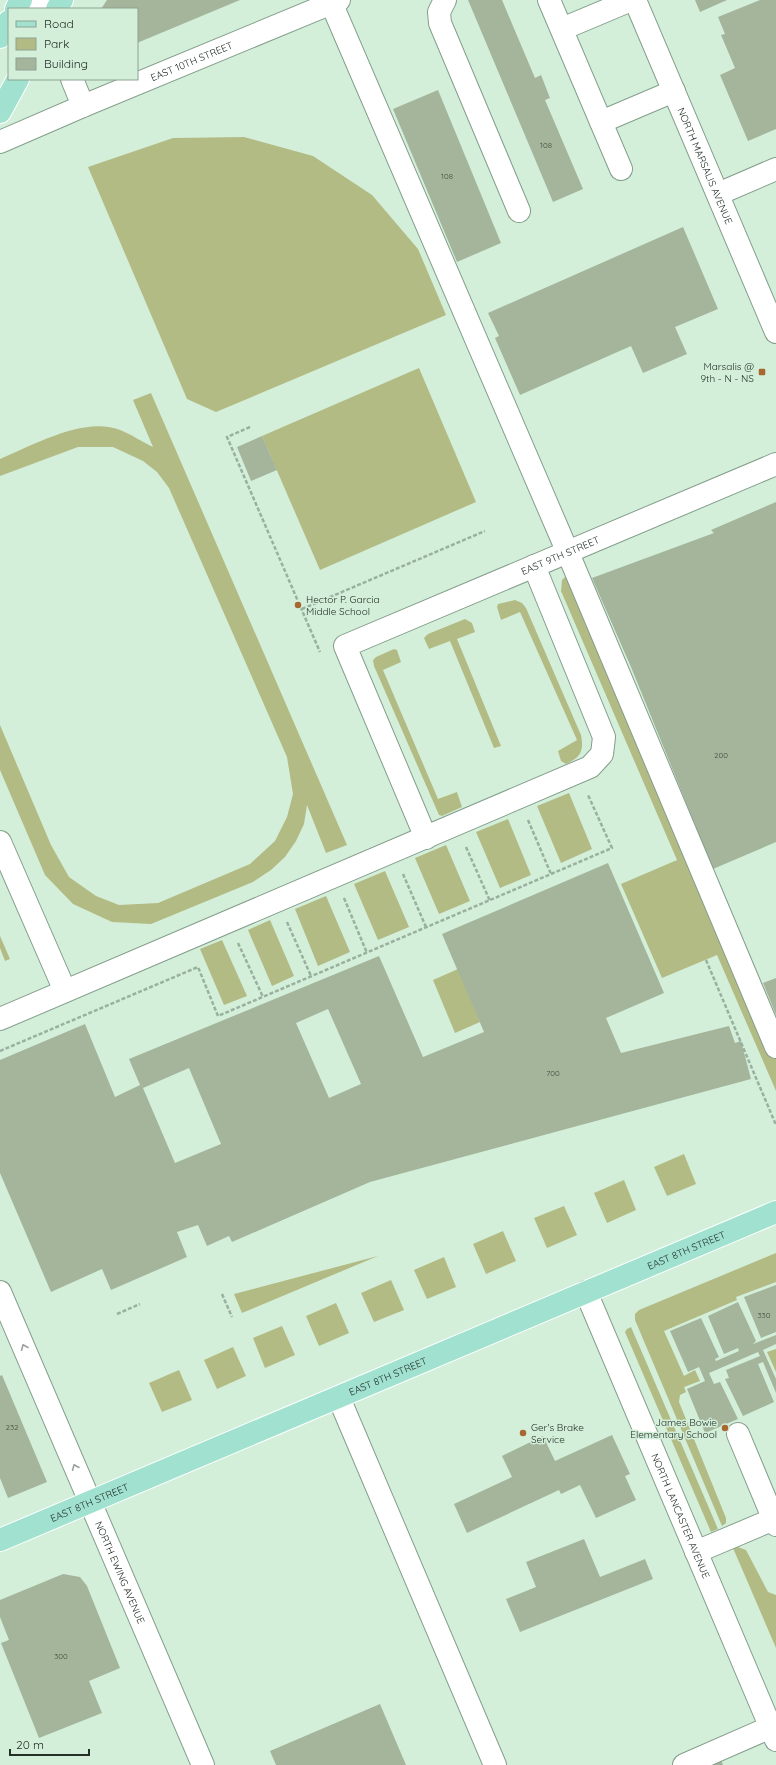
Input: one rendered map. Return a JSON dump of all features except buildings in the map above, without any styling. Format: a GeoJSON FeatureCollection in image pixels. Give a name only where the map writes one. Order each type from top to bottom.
{"type":"FeatureCollection","features":[{"type":"Feature","properties":{"kind":"main road"},"geometry":{"type":"LineString","coordinates":[[0,37],[8,23]]}},
{"type":"Feature","properties":{"kind":"main road"},"geometry":{"type":"LineString","coordinates":[[0,112],[17,80]]}},
{"type":"Feature","properties":{"kind":"main road","name":"EAST 8TH STREET"},"geometry":{"type":"LineString","coordinates":[[0,1540],[776,1212]]}},
{"type":"Feature","properties":{"kind":"street"},"geometry":{"type":"LineString","coordinates":[[445,0],[439,12],[440,23],[519,211]]}},
{"type":"Feature","properties":{"kind":"street"},"geometry":{"type":"LineString","coordinates":[[549,0],[621,169]]}},
{"type":"Feature","properties":{"kind":"street"},"geometry":{"type":"LineString","coordinates":[[562,29],[631,0]]}},
{"type":"Feature","properties":{"kind":"street","name":"NORTH MARSALIS AVENUE"},"geometry":{"type":"LineString","coordinates":[[635,0],[776,332]]}},
{"type":"Feature","properties":{"kind":"street"},"geometry":{"type":"LineString","coordinates":[[333,1],[776,1047]]}},
{"type":"Feature","properties":{"kind":"street","name":"EAST 10TH STREET"},"geometry":{"type":"LineString","coordinates":[[0,142],[333,1]]}},
{"type":"Feature","properties":{"kind":"street"},"geometry":{"type":"LineString","coordinates":[[72,80],[83,106]]}},
{"type":"Feature","properties":{"kind":"street"},"geometry":{"type":"LineString","coordinates":[[601,122],[674,91]]}},
{"type":"Feature","properties":{"kind":"street"},"geometry":{"type":"LineString","coordinates":[[718,194],[776,169]]}},
{"type":"Feature","properties":{"kind":"street","name":"EAST 9TH STREET"},"geometry":{"type":"LineString","coordinates":[[426,838],[345,646],[776,464]]}},
{"type":"Feature","properties":{"kind":"street"},"geometry":{"type":"LineString","coordinates":[[0,1019],[590,767],[602,754],[604,737],[534,566]]}},
{"type":"Feature","properties":{"kind":"street"},"geometry":{"type":"LineString","coordinates":[[0,842],[65,991]]}},
{"type":"Feature","properties":{"kind":"street","name":"NORTH EWING AVENUE"},"geometry":{"type":"LineString","coordinates":[[0,1292],[203,1765]]}},
{"type":"Feature","properties":{"kind":"street","name":"NORTH LANCASTER AVENUE"},"geometry":{"type":"LineString","coordinates":[[586,1292],[773,1733]]}},
{"type":"Feature","properties":{"kind":"street"},"geometry":{"type":"LineString","coordinates":[[339,1398],[495,1765]]}},
{"type":"Feature","properties":{"kind":"street"},"geometry":{"type":"LineString","coordinates":[[696,1552],[775,1522],[738,1434]]}},
{"type":"Feature","properties":{"kind":"street"},"geometry":{"type":"LineString","coordinates":[[684,1765],[773,1733]]}},
{"type":"Feature","properties":{"kind":"path"},"geometry":{"type":"LineString","coordinates":[[250,427],[227,437],[320,653]]}},
{"type":"Feature","properties":{"kind":"path"},"geometry":{"type":"LineString","coordinates":[[302,610],[485,531]]}},
{"type":"Feature","properties":{"kind":"path"},"geometry":{"type":"LineString","coordinates":[[0,1051],[198,967],[218,1016],[612,848],[578,772]]}},
{"type":"Feature","properties":{"kind":"path"},"geometry":{"type":"LineString","coordinates":[[518,798],[551,874]]}},
{"type":"Feature","properties":{"kind":"path"},"geometry":{"type":"LineString","coordinates":[[456,825],[490,901]]}},
{"type":"Feature","properties":{"kind":"path"},"geometry":{"type":"LineString","coordinates":[[394,852],[426,928]]}},
{"type":"Feature","properties":{"kind":"path"},"geometry":{"type":"LineString","coordinates":[[334,877],[367,953]]}},
{"type":"Feature","properties":{"kind":"path"},"geometry":{"type":"LineString","coordinates":[[278,901],[311,976]]}},
{"type":"Feature","properties":{"kind":"path"},"geometry":{"type":"LineString","coordinates":[[229,922],[263,997]]}},
{"type":"Feature","properties":{"kind":"path"},"geometry":{"type":"LineString","coordinates":[[706,960],[776,1125]]}},
{"type":"Feature","properties":{"kind":"path"},"geometry":{"type":"LineString","coordinates":[[222,1294],[232,1317]]}},
{"type":"Feature","properties":{"kind":"path"},"geometry":{"type":"LineString","coordinates":[[117,1314],[140,1304]]}},
{"type":"Feature","properties":{"kind":"green space"},"geometry":{"type":"Polygon","coordinates":[[[244,137],[313,156],[372,195],[418,249],[446,315],[216,412],[187,399],[88,167],[173,138],[244,137]]]}},
{"type":"Feature","properties":{"kind":"green space"},"geometry":{"type":"Polygon","coordinates":[[[419,368],[476,502],[320,570],[262,436],[419,368]]]}},
{"type":"Feature","properties":{"kind":"green space"},"geometry":{"type":"Polygon","coordinates":[[[151,393],[347,845],[326,853],[307,805],[304,824],[296,841],[285,857],[271,870],[253,882],[151,924],[112,922],[73,904],[45,875],[0,770],[0,725],[51,845],[69,877],[96,896],[119,905],[158,903],[250,864],[275,841],[287,817],[293,794],[287,757],[169,488],[157,472],[143,461],[113,447],[78,447],[0,476],[0,459],[59,434],[75,429],[91,427],[106,427],[120,430],[153,447],[133,400],[151,393]]]}},
{"type":"Feature","properties":{"kind":"green space"},"geometry":{"type":"Polygon","coordinates":[[[569,573],[776,1058],[776,1091],[717,955],[662,978],[621,884],[677,860],[561,591],[562,580],[569,573]]]}},
{"type":"Feature","properties":{"kind":"green space"},"geometry":{"type":"Polygon","coordinates":[[[515,600],[522,603],[526,608],[581,735],[582,749],[580,753],[575,759],[566,764],[561,761],[558,751],[577,740],[520,612],[501,620],[497,607],[498,604],[515,600]]]}},
{"type":"Feature","properties":{"kind":"green space"},"geometry":{"type":"Polygon","coordinates":[[[465,619],[472,623],[475,632],[457,639],[501,746],[494,748],[450,641],[429,649],[424,638],[428,634],[465,619]]]}},
{"type":"Feature","properties":{"kind":"green space"},"geometry":{"type":"Polygon","coordinates":[[[394,649],[397,650],[401,662],[383,670],[438,799],[457,792],[462,807],[442,816],[439,815],[374,666],[373,660],[376,657],[394,649]]]}},
{"type":"Feature","properties":{"kind":"green space"},"geometry":{"type":"Polygon","coordinates":[[[569,793],[592,849],[561,863],[537,806],[569,793]]]}},
{"type":"Feature","properties":{"kind":"green space"},"geometry":{"type":"Polygon","coordinates":[[[508,819],[531,875],[500,888],[476,832],[508,819]]]}},
{"type":"Feature","properties":{"kind":"green space"},"geometry":{"type":"Polygon","coordinates":[[[446,845],[470,901],[439,914],[415,858],[446,845]]]}},
{"type":"Feature","properties":{"kind":"green space"},"geometry":{"type":"Polygon","coordinates":[[[385,871],[409,927],[378,940],[354,884],[385,871]]]}},
{"type":"Feature","properties":{"kind":"green space"},"geometry":{"type":"Polygon","coordinates":[[[326,896],[350,952],[318,966],[295,909],[326,896]]]}},
{"type":"Feature","properties":{"kind":"green space"},"geometry":{"type":"Polygon","coordinates":[[[270,920],[294,976],[272,986],[248,930],[270,920]]]}},
{"type":"Feature","properties":{"kind":"green space"},"geometry":{"type":"Polygon","coordinates":[[[0,936],[10,959],[5,961],[0,948],[0,936]]]}},
{"type":"Feature","properties":{"kind":"green space"},"geometry":{"type":"Polygon","coordinates":[[[222,940],[247,996],[224,1005],[200,949],[222,940]]]}},
{"type":"Feature","properties":{"kind":"green space"},"geometry":{"type":"Polygon","coordinates":[[[458,969],[480,1022],[455,1033],[433,980],[458,969]]]}},
{"type":"Feature","properties":{"kind":"green space"},"geometry":{"type":"Polygon","coordinates":[[[684,1154],[696,1184],[667,1196],[654,1167],[684,1154]]]}},
{"type":"Feature","properties":{"kind":"green space"},"geometry":{"type":"Polygon","coordinates":[[[624,1180],[636,1210],[607,1223],[594,1193],[624,1180]]]}},
{"type":"Feature","properties":{"kind":"green space"},"geometry":{"type":"Polygon","coordinates":[[[564,1206],[577,1235],[547,1248],[534,1218],[564,1206]]]}},
{"type":"Feature","properties":{"kind":"green space"},"geometry":{"type":"Polygon","coordinates":[[[503,1231],[516,1261],[486,1274],[473,1244],[503,1231]]]}},
{"type":"Feature","properties":{"kind":"green space"},"geometry":{"type":"Polygon","coordinates":[[[776,1253],[776,1282],[736,1297],[737,1300],[664,1331],[684,1376],[695,1370],[700,1381],[684,1387],[686,1392],[680,1395],[679,1402],[726,1518],[726,1523],[722,1526],[635,1320],[635,1314],[639,1310],[776,1253]]]}},
{"type":"Feature","properties":{"kind":"green space"},"geometry":{"type":"Polygon","coordinates":[[[378,1256],[242,1313],[234,1294],[378,1256]]]}},
{"type":"Feature","properties":{"kind":"green space"},"geometry":{"type":"Polygon","coordinates":[[[444,1257],[456,1287],[427,1299],[414,1270],[444,1257]]]}},
{"type":"Feature","properties":{"kind":"green space"},"geometry":{"type":"Polygon","coordinates":[[[391,1280],[404,1310],[374,1322],[361,1293],[391,1280]]]}},
{"type":"Feature","properties":{"kind":"green space"},"geometry":{"type":"Polygon","coordinates":[[[336,1303],[349,1333],[319,1346],[306,1316],[336,1303]]]}},
{"type":"Feature","properties":{"kind":"green space"},"geometry":{"type":"Polygon","coordinates":[[[282,1326],[295,1355],[265,1368],[253,1338],[282,1326]]]}},
{"type":"Feature","properties":{"kind":"green space"},"geometry":{"type":"Polygon","coordinates":[[[631,1327],[718,1529],[711,1532],[625,1332],[631,1327]]]}},
{"type":"Feature","properties":{"kind":"green space"},"geometry":{"type":"Polygon","coordinates":[[[233,1347],[246,1376],[217,1389],[204,1360],[233,1347]]]}},
{"type":"Feature","properties":{"kind":"green space"},"geometry":{"type":"Polygon","coordinates":[[[776,1349],[776,1372],[767,1352],[776,1349]]]}},
{"type":"Feature","properties":{"kind":"green space"},"geometry":{"type":"Polygon","coordinates":[[[179,1370],[192,1400],[162,1412],[149,1383],[179,1370]]]}},
{"type":"Feature","properties":{"kind":"green space"},"geometry":{"type":"Polygon","coordinates":[[[738,1547],[746,1550],[768,1592],[776,1595],[776,1648],[733,1548],[738,1547]]]}},
{"type":"Feature","properties":{"kind":"place","name":"Marsalis @ 9th - N - NS"},"geometry":{"type":"Point","coordinates":[762,372]}},
{"type":"Feature","properties":{"kind":"place","name":"Hector P. Garcia Middle School"},"geometry":{"type":"Point","coordinates":[298,605]}},
{"type":"Feature","properties":{"kind":"place","name":"James Bowie Elementary School"},"geometry":{"type":"Point","coordinates":[725,1428]}},
{"type":"Feature","properties":{"kind":"place","name":"Ger's Brake Service"},"geometry":{"type":"Point","coordinates":[523,1433]}}]}
